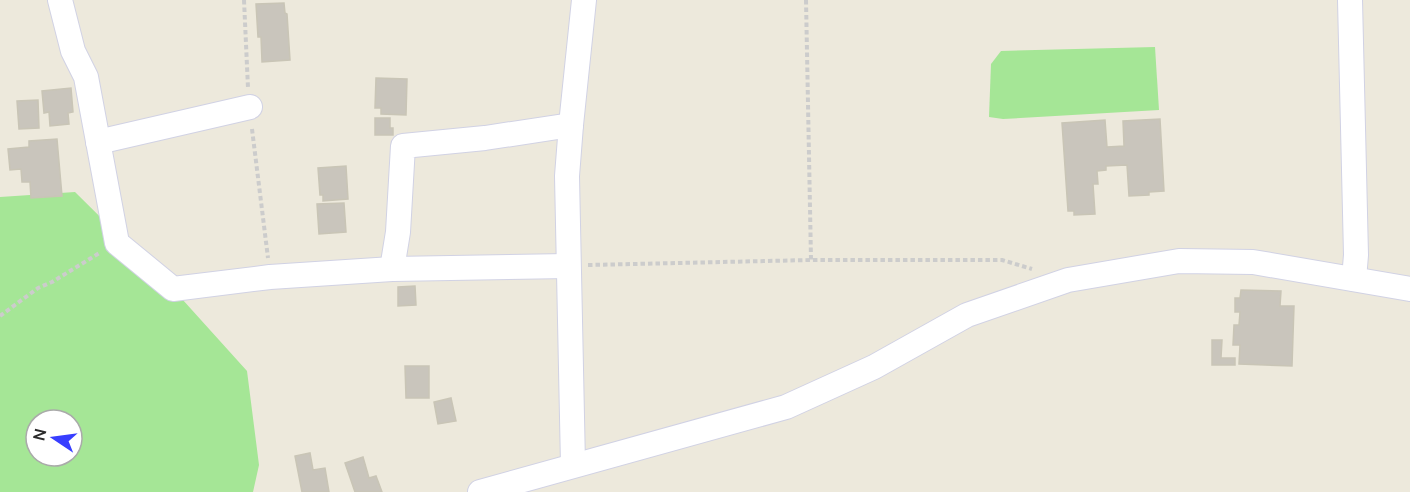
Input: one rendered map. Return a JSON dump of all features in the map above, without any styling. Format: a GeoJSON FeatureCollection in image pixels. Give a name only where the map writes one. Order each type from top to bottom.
{"type":"FeatureCollection","features":[{"type":"Feature","properties":{"kind":"street"},"geometry":{"type":"LineString","coordinates":[[60,0],[73,51],[86,76],[117,243],[173,289],[270,277],[392,269],[568,266]]}},
{"type":"Feature","properties":{"kind":"street"},"geometry":{"type":"LineString","coordinates":[[573,465],[567,176],[584,0]]}},
{"type":"Feature","properties":{"kind":"street"},"geometry":{"type":"LineString","coordinates":[[1350,0],[1356,255],[1354,279]]}},
{"type":"Feature","properties":{"kind":"street"},"geometry":{"type":"LineString","coordinates":[[98,142],[249,107]]}},
{"type":"Feature","properties":{"kind":"street"},"geometry":{"type":"LineString","coordinates":[[392,269],[398,232],[403,146],[485,138],[571,125]]}},
{"type":"Feature","properties":{"kind":"street"},"geometry":{"type":"LineString","coordinates":[[480,492],[786,407],[874,367],[967,315],[1068,280],[1179,261],[1253,262],[1410,289]]}},
{"type":"Feature","properties":{"kind":"path"},"geometry":{"type":"LineString","coordinates":[[244,0],[249,107],[270,277]]}},
{"type":"Feature","properties":{"kind":"path"},"geometry":{"type":"LineString","coordinates":[[806,0],[811,260]]}},
{"type":"Feature","properties":{"kind":"path"},"geometry":{"type":"LineString","coordinates":[[0,316],[38,288],[117,243]]}},
{"type":"Feature","properties":{"kind":"path"},"geometry":{"type":"LineString","coordinates":[[568,266],[811,260],[1002,260],[1035,270]]}},
{"type":"Feature","properties":{"kind":"green space"},"geometry":{"type":"Polygon","coordinates":[[[1155,47],[1159,110],[1003,119],[989,117],[991,64],[1001,51],[1155,47]]]}},
{"type":"Feature","properties":{"kind":"green space"},"geometry":{"type":"Polygon","coordinates":[[[75,192],[173,289],[247,371],[259,465],[253,492],[0,492],[0,197],[75,192]]]}},
{"type":"Feature","properties":{"kind":"building"},"geometry":{"type":"Polygon","coordinates":[[[284,3],[287,14],[290,60],[262,62],[256,4],[284,3]]]}},
{"type":"Feature","properties":{"kind":"building"},"geometry":{"type":"Polygon","coordinates":[[[376,78],[407,79],[406,115],[381,114],[381,108],[375,108],[376,78]]]}},
{"type":"Feature","properties":{"kind":"building"},"geometry":{"type":"Polygon","coordinates":[[[71,88],[73,112],[68,113],[69,124],[50,126],[49,112],[44,113],[42,91],[71,88]]]}},
{"type":"Feature","properties":{"kind":"building"},"geometry":{"type":"Polygon","coordinates":[[[38,100],[39,128],[19,129],[17,101],[38,100]]]}},
{"type":"Feature","properties":{"kind":"building"},"geometry":{"type":"Polygon","coordinates":[[[375,118],[390,118],[393,135],[375,135],[375,118]]]}},
{"type":"Feature","properties":{"kind":"building"},"geometry":{"type":"Polygon","coordinates":[[[1160,119],[1164,191],[1149,192],[1149,195],[1129,196],[1127,165],[1106,166],[1106,170],[1097,171],[1098,184],[1093,184],[1095,214],[1074,215],[1074,211],[1068,211],[1062,123],[1105,120],[1107,147],[1124,146],[1123,121],[1160,119]]]}},
{"type":"Feature","properties":{"kind":"building"},"geometry":{"type":"Polygon","coordinates":[[[57,139],[62,196],[31,198],[30,182],[22,182],[21,169],[10,170],[8,149],[29,147],[29,141],[57,139]]]}},
{"type":"Feature","properties":{"kind":"building"},"geometry":{"type":"Polygon","coordinates":[[[346,166],[348,199],[323,201],[323,195],[320,195],[318,168],[346,166]]]}},
{"type":"Feature","properties":{"kind":"building"},"geometry":{"type":"Polygon","coordinates":[[[344,203],[346,232],[319,234],[317,204],[344,203]]]}},
{"type":"Feature","properties":{"kind":"building"},"geometry":{"type":"Polygon","coordinates":[[[415,286],[416,305],[398,306],[398,287],[415,286]]]}},
{"type":"Feature","properties":{"kind":"building"},"geometry":{"type":"Polygon","coordinates":[[[1241,290],[1281,291],[1280,306],[1294,306],[1292,366],[1239,364],[1240,345],[1233,345],[1234,325],[1239,325],[1240,312],[1235,312],[1235,298],[1240,298],[1241,290]]]}},
{"type":"Feature","properties":{"kind":"building"},"geometry":{"type":"Polygon","coordinates":[[[1212,340],[1222,340],[1221,358],[1235,358],[1235,365],[1212,365],[1212,340]]]}},
{"type":"Feature","properties":{"kind":"building"},"geometry":{"type":"Polygon","coordinates":[[[405,366],[429,366],[429,398],[406,398],[405,366]]]}},
{"type":"Feature","properties":{"kind":"building"},"geometry":{"type":"Polygon","coordinates":[[[451,398],[456,421],[438,424],[434,402],[451,398]]]}},
{"type":"Feature","properties":{"kind":"building"},"geometry":{"type":"Polygon","coordinates":[[[310,453],[313,470],[325,468],[329,492],[302,492],[295,456],[310,453]]]}},
{"type":"Feature","properties":{"kind":"building"},"geometry":{"type":"Polygon","coordinates":[[[363,457],[369,478],[376,476],[382,492],[355,492],[345,463],[363,457]]]}}]}
